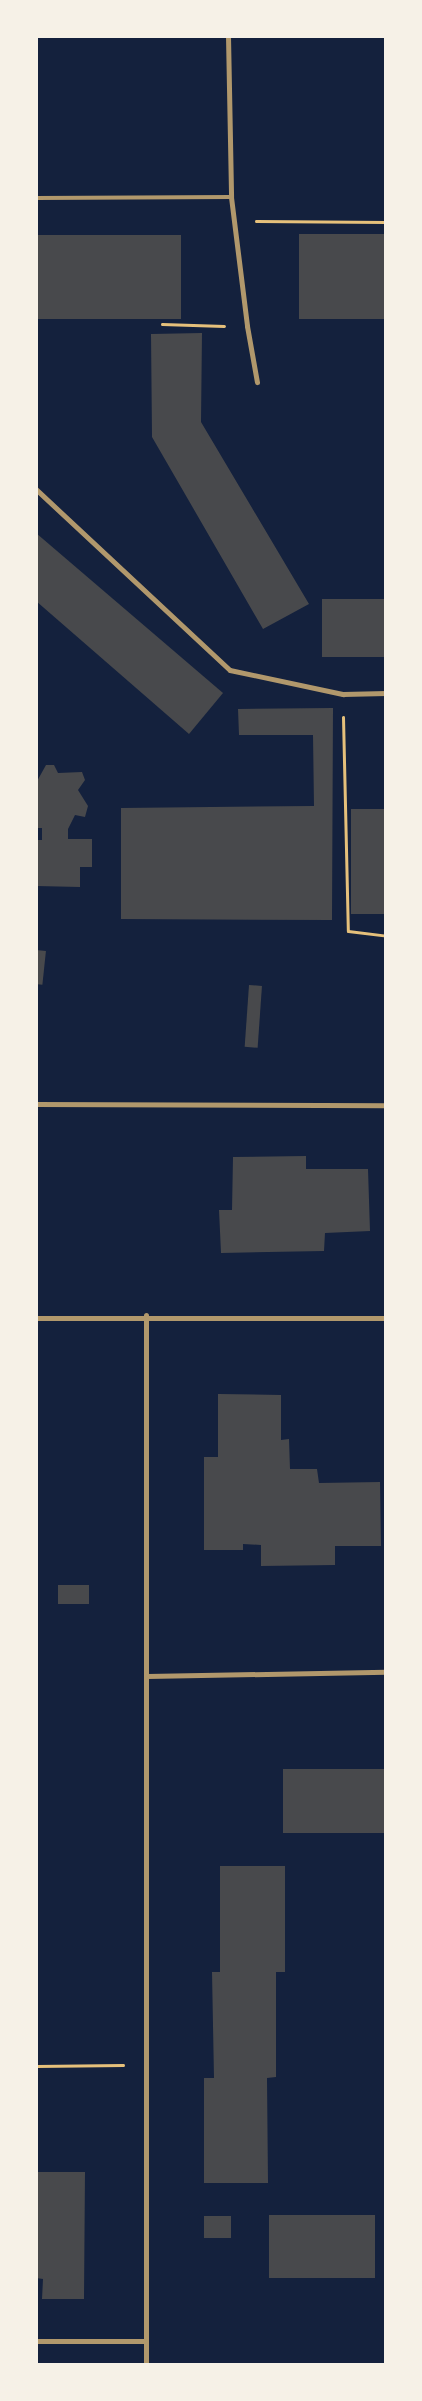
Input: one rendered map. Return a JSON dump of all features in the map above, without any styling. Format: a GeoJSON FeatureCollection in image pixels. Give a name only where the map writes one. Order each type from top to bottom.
{"type":"FeatureCollection","features":[{"type":"Feature","properties":{"kind":"street"},"geometry":{"type":"LineString","coordinates":[[228,36],[231,197],[247,326],[257,382]]}},
{"type":"Feature","properties":{"kind":"street"},"geometry":{"type":"LineString","coordinates":[[36,489],[230,670],[343,694],[386,692]]}},
{"type":"Feature","properties":{"kind":"street"},"geometry":{"type":"LineString","coordinates":[[36,1104],[386,1105]]}},
{"type":"Feature","properties":{"kind":"street"},"geometry":{"type":"LineString","coordinates":[[146,1315],[147,1676],[144,2341],[146,2365]]}},
{"type":"Feature","properties":{"kind":"street"},"geometry":{"type":"LineString","coordinates":[[36,1318],[146,1315],[386,1318]]}},
{"type":"Feature","properties":{"kind":"street"},"geometry":{"type":"LineString","coordinates":[[147,1676],[386,1672]]}},
{"type":"Feature","properties":{"kind":"street"},"geometry":{"type":"LineString","coordinates":[[36,2341],[144,2341]]}},
{"type":"Feature","properties":{"kind":"lane"},"geometry":{"type":"LineString","coordinates":[[36,198],[231,197]]}},
{"type":"Feature","properties":{"kind":"path"},"geometry":{"type":"LineString","coordinates":[[235,221],[386,222]]}},
{"type":"Feature","properties":{"kind":"path"},"geometry":{"type":"LineString","coordinates":[[162,324],[247,326]]}},
{"type":"Feature","properties":{"kind":"path"},"geometry":{"type":"LineString","coordinates":[[343,694],[348,932],[386,936]]}},
{"type":"Feature","properties":{"kind":"path"},"geometry":{"type":"LineString","coordinates":[[36,2066],[146,2064]]}},
{"type":"Feature","properties":{"kind":"building"},"geometry":{"type":"Polygon","coordinates":[[[299,234],[386,234],[386,319],[299,319],[299,234]]]}},
{"type":"Feature","properties":{"kind":"building"},"geometry":{"type":"Polygon","coordinates":[[[36,235],[181,235],[181,319],[36,319],[36,235]]]}},
{"type":"Feature","properties":{"kind":"building"},"geometry":{"type":"Polygon","coordinates":[[[202,333],[201,422],[309,604],[263,629],[152,437],[151,334],[202,333]]]}},
{"type":"Feature","properties":{"kind":"building"},"geometry":{"type":"Polygon","coordinates":[[[36,533],[223,693],[189,734],[36,601],[36,533]]]}},
{"type":"Feature","properties":{"kind":"building"},"geometry":{"type":"Polygon","coordinates":[[[322,599],[386,599],[386,657],[322,657],[322,599]]]}},
{"type":"Feature","properties":{"kind":"building"},"geometry":{"type":"Polygon","coordinates":[[[333,708],[332,920],[121,919],[121,808],[314,806],[313,735],[239,735],[238,709],[333,708]]]}},
{"type":"Feature","properties":{"kind":"building"},"geometry":{"type":"Polygon","coordinates":[[[46,765],[54,765],[58,773],[82,772],[85,780],[78,790],[88,806],[85,817],[75,815],[68,829],[68,839],[92,839],[92,867],[80,867],[80,887],[36,886],[36,840],[42,840],[42,828],[36,828],[36,783],[46,765]]]}},
{"type":"Feature","properties":{"kind":"building"},"geometry":{"type":"Polygon","coordinates":[[[351,809],[386,809],[386,914],[351,914],[351,809]]]}},
{"type":"Feature","properties":{"kind":"building"},"geometry":{"type":"Polygon","coordinates":[[[36,950],[46,951],[42,985],[36,984],[36,950]]]}},
{"type":"Feature","properties":{"kind":"building"},"geometry":{"type":"Polygon","coordinates":[[[249,985],[262,986],[258,1048],[245,1047],[249,985]]]}},
{"type":"Feature","properties":{"kind":"building"},"geometry":{"type":"Polygon","coordinates":[[[306,1156],[306,1169],[368,1169],[370,1231],[325,1233],[324,1251],[221,1253],[219,1210],[232,1210],[233,1157],[306,1156]]]}},
{"type":"Feature","properties":{"kind":"building"},"geometry":{"type":"Polygon","coordinates":[[[218,1394],[281,1395],[281,1440],[289,1439],[290,1469],[317,1469],[319,1483],[380,1482],[381,1546],[335,1546],[335,1565],[261,1566],[261,1545],[243,1544],[243,1550],[204,1550],[204,1457],[218,1457],[218,1394]]]}},
{"type":"Feature","properties":{"kind":"building"},"geometry":{"type":"Polygon","coordinates":[[[58,1585],[89,1585],[89,1604],[58,1604],[58,1585]]]}},
{"type":"Feature","properties":{"kind":"building"},"geometry":{"type":"Polygon","coordinates":[[[283,1769],[386,1769],[386,1833],[283,1833],[283,1769]]]}},
{"type":"Feature","properties":{"kind":"building"},"geometry":{"type":"Polygon","coordinates":[[[220,1866],[285,1866],[285,1972],[276,1972],[276,2077],[267,2078],[268,2183],[204,2183],[204,2078],[214,2078],[212,1972],[220,1972],[220,1866]]]}},
{"type":"Feature","properties":{"kind":"building"},"geometry":{"type":"Polygon","coordinates":[[[36,2172],[85,2172],[84,2299],[42,2299],[43,2279],[36,2278],[36,2172]]]}},
{"type":"Feature","properties":{"kind":"building"},"geometry":{"type":"Polygon","coordinates":[[[269,2215],[375,2215],[375,2278],[269,2278],[269,2215]]]}},
{"type":"Feature","properties":{"kind":"building"},"geometry":{"type":"Polygon","coordinates":[[[204,2216],[231,2216],[231,2238],[204,2238],[204,2216]]]}}]}
